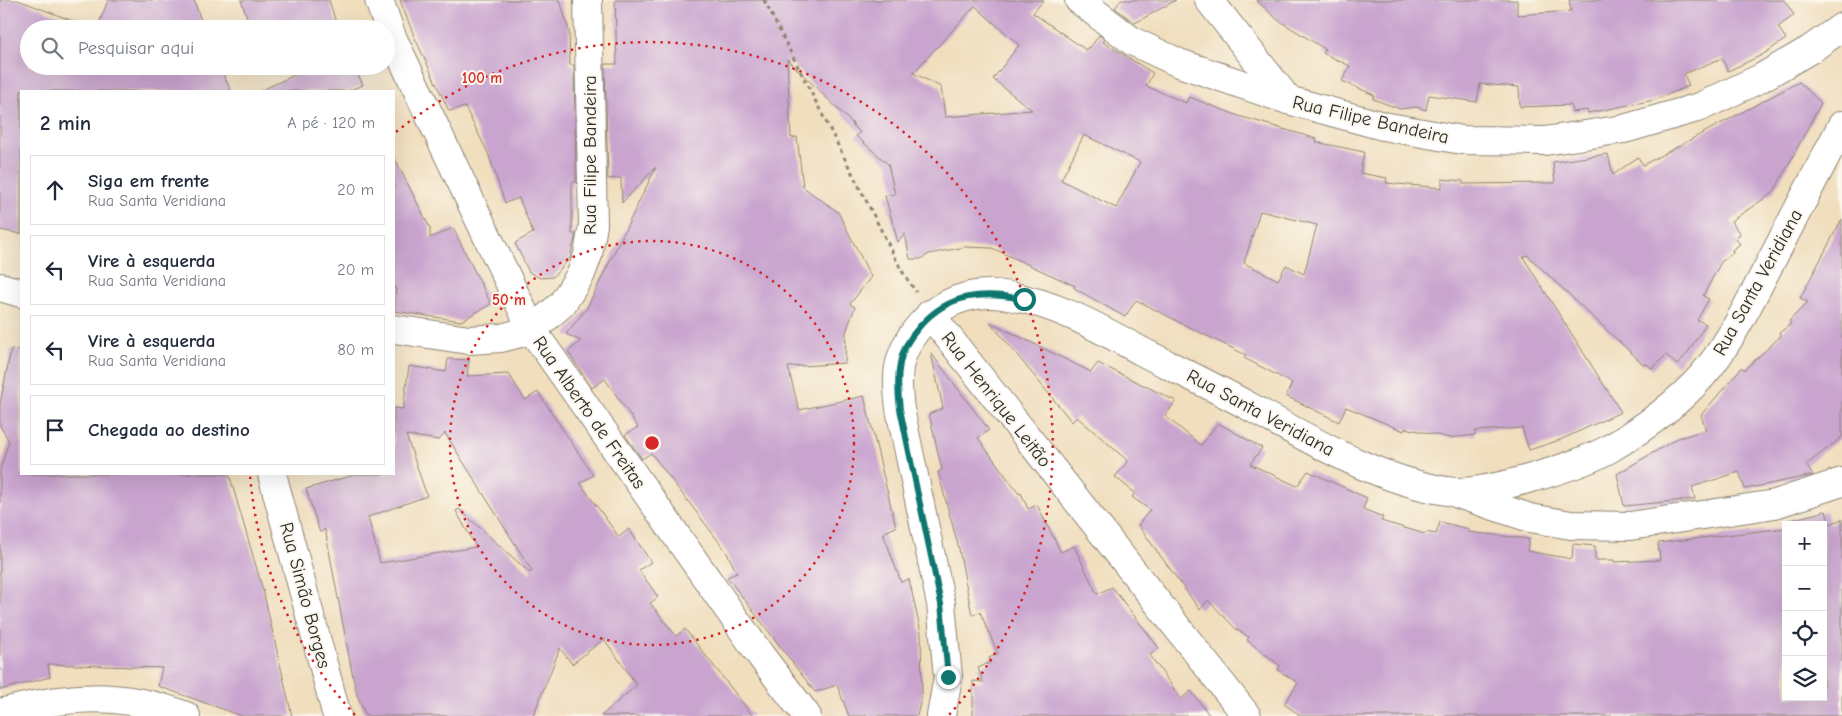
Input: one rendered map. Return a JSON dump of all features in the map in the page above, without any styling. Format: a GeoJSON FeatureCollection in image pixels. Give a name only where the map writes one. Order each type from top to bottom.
{"type":"FeatureCollection","features":[{"type":"Feature","properties":{"kind":"street","name":"Rua Alberto de Freitas"},"geometry":{"type":"LineString","coordinates":[[379,0],[387,20]]}},
{"type":"Feature","properties":{"kind":"street","name":"Rua Filipe Bandeira"},"geometry":{"type":"LineString","coordinates":[[395,329],[469,340],[502,338],[532,330],[562,304],[581,274],[588,256],[593,225],[588,0]]}},
{"type":"Feature","properties":{"kind":"street","name":"Rua Filipe Bandeira"},"geometry":{"type":"LineString","coordinates":[[1079,0],[1140,45],[1179,63],[1288,100],[1383,126],[1462,140],[1545,141],[1624,129],[1700,107],[1761,78],[1811,49],[1842,27]]}},
{"type":"Feature","properties":{"kind":"street"},"geometry":{"type":"LineString","coordinates":[[1209,0],[1288,100]]}},
{"type":"Feature","properties":{"kind":"street","name":"Rua Alberto de Freitas"},"geometry":{"type":"LineString","coordinates":[[395,42],[532,330],[761,656],[807,716]]}},
{"type":"Feature","properties":{"kind":"street","name":"Rua Santa Veridiana"},"geometry":{"type":"LineString","coordinates":[[941,716],[948,677],[941,604],[900,409],[898,387],[900,361],[911,336],[930,314],[950,302],[975,295],[1000,294],[1024,299],[1075,315],[1342,456],[1414,483],[1451,492],[1484,489],[1545,474],[1606,450],[1652,421],[1688,391],[1705,373],[1732,334],[1842,125]]}},
{"type":"Feature","properties":{"kind":"street"},"geometry":{"type":"LineString","coordinates":[[0,287],[20,293]]}},
{"type":"Feature","properties":{"kind":"street","name":"Rua Henrique Leitão"},"geometry":{"type":"LineString","coordinates":[[930,314],[1247,716]]}},
{"type":"Feature","properties":{"kind":"street","name":"Rua Simão Borges"},"geometry":{"type":"LineString","coordinates":[[272,475],[337,716]]}},
{"type":"Feature","properties":{"kind":"street"},"geometry":{"type":"LineString","coordinates":[[1451,492],[1530,518],[1571,525],[1630,526],[1775,504],[1842,482]]}},
{"type":"Feature","properties":{"kind":"street"},"geometry":{"type":"LineString","coordinates":[[0,713],[67,698],[113,698],[163,708],[186,716]]}},
{"type":"Feature","properties":{"kind":"path","name":"Rua Henrique Leitão"},"geometry":{"type":"LineString","coordinates":[[764,0],[902,271],[930,314]]}},
{"type":"Feature","properties":{"kind":"building"},"geometry":{"type":"Polygon","coordinates":[[[0,0],[18,0],[70,20],[20,20],[20,75],[223,75],[231,90],[20,90],[20,234],[0,230],[0,0]]]}},
{"type":"Feature","properties":{"kind":"building"},"geometry":{"type":"Polygon","coordinates":[[[108,0],[194,0],[201,20],[100,20],[108,0]]]}},
{"type":"Feature","properties":{"kind":"building"},"geometry":{"type":"Polygon","coordinates":[[[241,0],[329,0],[335,20],[248,20],[241,0]]]}},
{"type":"Feature","properties":{"kind":"building"},"geometry":{"type":"Polygon","coordinates":[[[400,0],[560,0],[569,31],[570,65],[574,65],[576,182],[572,182],[572,234],[576,234],[570,258],[553,277],[540,278],[529,272],[515,243],[533,233],[519,198],[505,203],[488,153],[465,107],[449,111],[414,36],[400,0]]]}},
{"type":"Feature","properties":{"kind":"building"},"geometry":{"type":"Polygon","coordinates":[[[615,0],[1044,0],[1033,13],[1086,50],[1088,47],[1090,48],[1099,35],[1105,40],[1103,42],[1153,73],[1146,86],[1186,103],[1189,97],[1239,116],[1317,139],[1316,142],[1364,152],[1360,173],[1387,178],[1386,183],[1442,188],[1442,179],[1463,181],[1463,184],[1555,183],[1553,162],[1608,154],[1613,175],[1638,157],[1643,165],[1799,82],[1821,103],[1774,192],[1731,221],[1740,234],[1735,238],[1740,244],[1732,250],[1733,253],[1721,262],[1703,296],[1709,299],[1697,320],[1706,324],[1687,354],[1677,365],[1666,355],[1652,369],[1646,363],[1644,365],[1527,255],[1523,257],[1621,412],[1560,440],[1529,450],[1522,428],[1475,431],[1475,435],[1450,438],[1405,428],[1404,431],[1346,407],[1339,422],[1286,396],[1292,383],[1244,358],[1246,355],[1136,300],[1125,317],[1074,288],[1075,286],[992,248],[965,247],[929,254],[921,259],[910,259],[905,234],[898,242],[885,196],[895,194],[888,164],[856,136],[860,132],[852,125],[854,125],[787,59],[791,138],[797,137],[803,187],[838,212],[871,277],[850,304],[855,307],[846,332],[845,363],[788,367],[799,410],[864,396],[896,527],[883,533],[901,582],[909,579],[921,633],[922,694],[917,716],[849,716],[837,685],[815,692],[727,577],[737,573],[726,551],[651,453],[642,459],[625,435],[638,427],[605,379],[592,388],[568,352],[581,341],[566,334],[587,308],[656,167],[622,203],[621,178],[608,179],[605,64],[617,64],[615,0]],[[975,6],[913,73],[941,87],[945,117],[1032,110],[993,79],[1019,45],[975,6]],[[1084,135],[1061,180],[1116,208],[1140,162],[1084,135]],[[1260,211],[1244,263],[1278,280],[1286,265],[1304,274],[1317,225],[1260,211]]]}},
{"type":"Feature","properties":{"kind":"building"},"geometry":{"type":"Polygon","coordinates":[[[1121,0],[1176,0],[1135,23],[1115,8],[1121,0]]]}},
{"type":"Feature","properties":{"kind":"building"},"geometry":{"type":"Polygon","coordinates":[[[1256,0],[1517,0],[1517,15],[1571,11],[1569,0],[1784,0],[1794,15],[1778,27],[1786,39],[1762,55],[1728,71],[1722,58],[1684,74],[1689,86],[1654,100],[1588,113],[1587,110],[1572,112],[1571,105],[1520,107],[1519,87],[1480,84],[1477,102],[1429,95],[1426,110],[1417,107],[1400,109],[1373,99],[1374,95],[1342,81],[1350,66],[1323,53],[1325,49],[1278,20],[1256,0]]]}},
{"type":"Feature","properties":{"kind":"building"},"geometry":{"type":"Polygon","coordinates":[[[295,75],[358,75],[363,85],[350,90],[262,90],[295,75]]]}},
{"type":"Feature","properties":{"kind":"building"},"geometry":{"type":"Polygon","coordinates":[[[395,159],[430,228],[430,238],[453,228],[491,304],[461,321],[395,311],[395,159]]]}},
{"type":"Feature","properties":{"kind":"building"},"geometry":{"type":"Polygon","coordinates":[[[1842,219],[1842,437],[1806,465],[1813,475],[1745,489],[1739,472],[1692,487],[1695,499],[1624,506],[1617,474],[1678,438],[1706,430],[1701,415],[1742,367],[1744,370],[1781,336],[1779,333],[1791,324],[1789,321],[1808,302],[1800,298],[1842,219]]]}},
{"type":"Feature","properties":{"kind":"building"},"geometry":{"type":"Polygon","coordinates":[[[990,322],[1091,372],[1098,363],[1176,401],[1165,416],[1201,445],[1218,423],[1262,448],[1250,464],[1297,486],[1308,471],[1367,498],[1363,509],[1383,517],[1381,521],[1425,534],[1426,532],[1436,534],[1440,522],[1469,529],[1469,532],[1529,539],[1527,551],[1572,559],[1573,544],[1595,546],[1595,560],[1614,560],[1614,562],[1660,560],[1658,543],[1782,528],[1782,701],[1827,701],[1827,521],[1786,521],[1826,511],[1830,524],[1842,519],[1842,716],[1301,716],[1284,704],[1298,683],[1278,670],[1280,666],[1247,640],[1249,637],[1236,629],[1208,600],[1200,610],[1138,525],[1150,510],[1132,497],[1135,493],[1115,477],[1128,461],[1077,417],[1072,422],[990,322]]]}},
{"type":"Feature","properties":{"kind":"building"},"geometry":{"type":"Polygon","coordinates":[[[11,349],[20,350],[20,475],[229,475],[263,590],[292,716],[242,716],[158,686],[162,668],[48,664],[50,677],[0,690],[0,470],[9,441],[0,426],[0,404],[11,349]]]}},
{"type":"Feature","properties":{"kind":"building"},"geometry":{"type":"Polygon","coordinates":[[[931,353],[989,430],[978,438],[1019,494],[1021,493],[1028,509],[1037,505],[1061,552],[1074,546],[1097,594],[1112,587],[1159,648],[1150,655],[1181,699],[1191,691],[1210,716],[973,716],[973,681],[983,682],[978,668],[991,662],[989,658],[998,654],[980,612],[972,615],[959,549],[938,472],[942,470],[929,414],[943,408],[931,353]]]}},
{"type":"Feature","properties":{"kind":"building"},"geometry":{"type":"Polygon","coordinates":[[[448,359],[469,360],[467,376],[509,374],[525,400],[538,392],[593,475],[580,483],[619,537],[629,529],[651,562],[639,570],[658,597],[650,603],[676,636],[685,629],[753,716],[601,716],[637,685],[604,639],[572,664],[560,648],[533,716],[366,716],[357,695],[325,529],[320,533],[306,489],[354,475],[395,475],[395,408],[403,409],[409,366],[446,372],[448,359]],[[445,433],[439,440],[406,435],[427,496],[368,517],[380,563],[476,547],[456,511],[459,509],[530,573],[532,571],[445,433]]]}},
{"type":"Feature","properties":{"kind":"route"},"geometry":{"type":"LineString","coordinates":[[948,677],[941,604],[900,409],[898,387],[900,361],[911,336],[930,314],[950,302],[975,295],[1000,294],[1024,299]]}}]}
